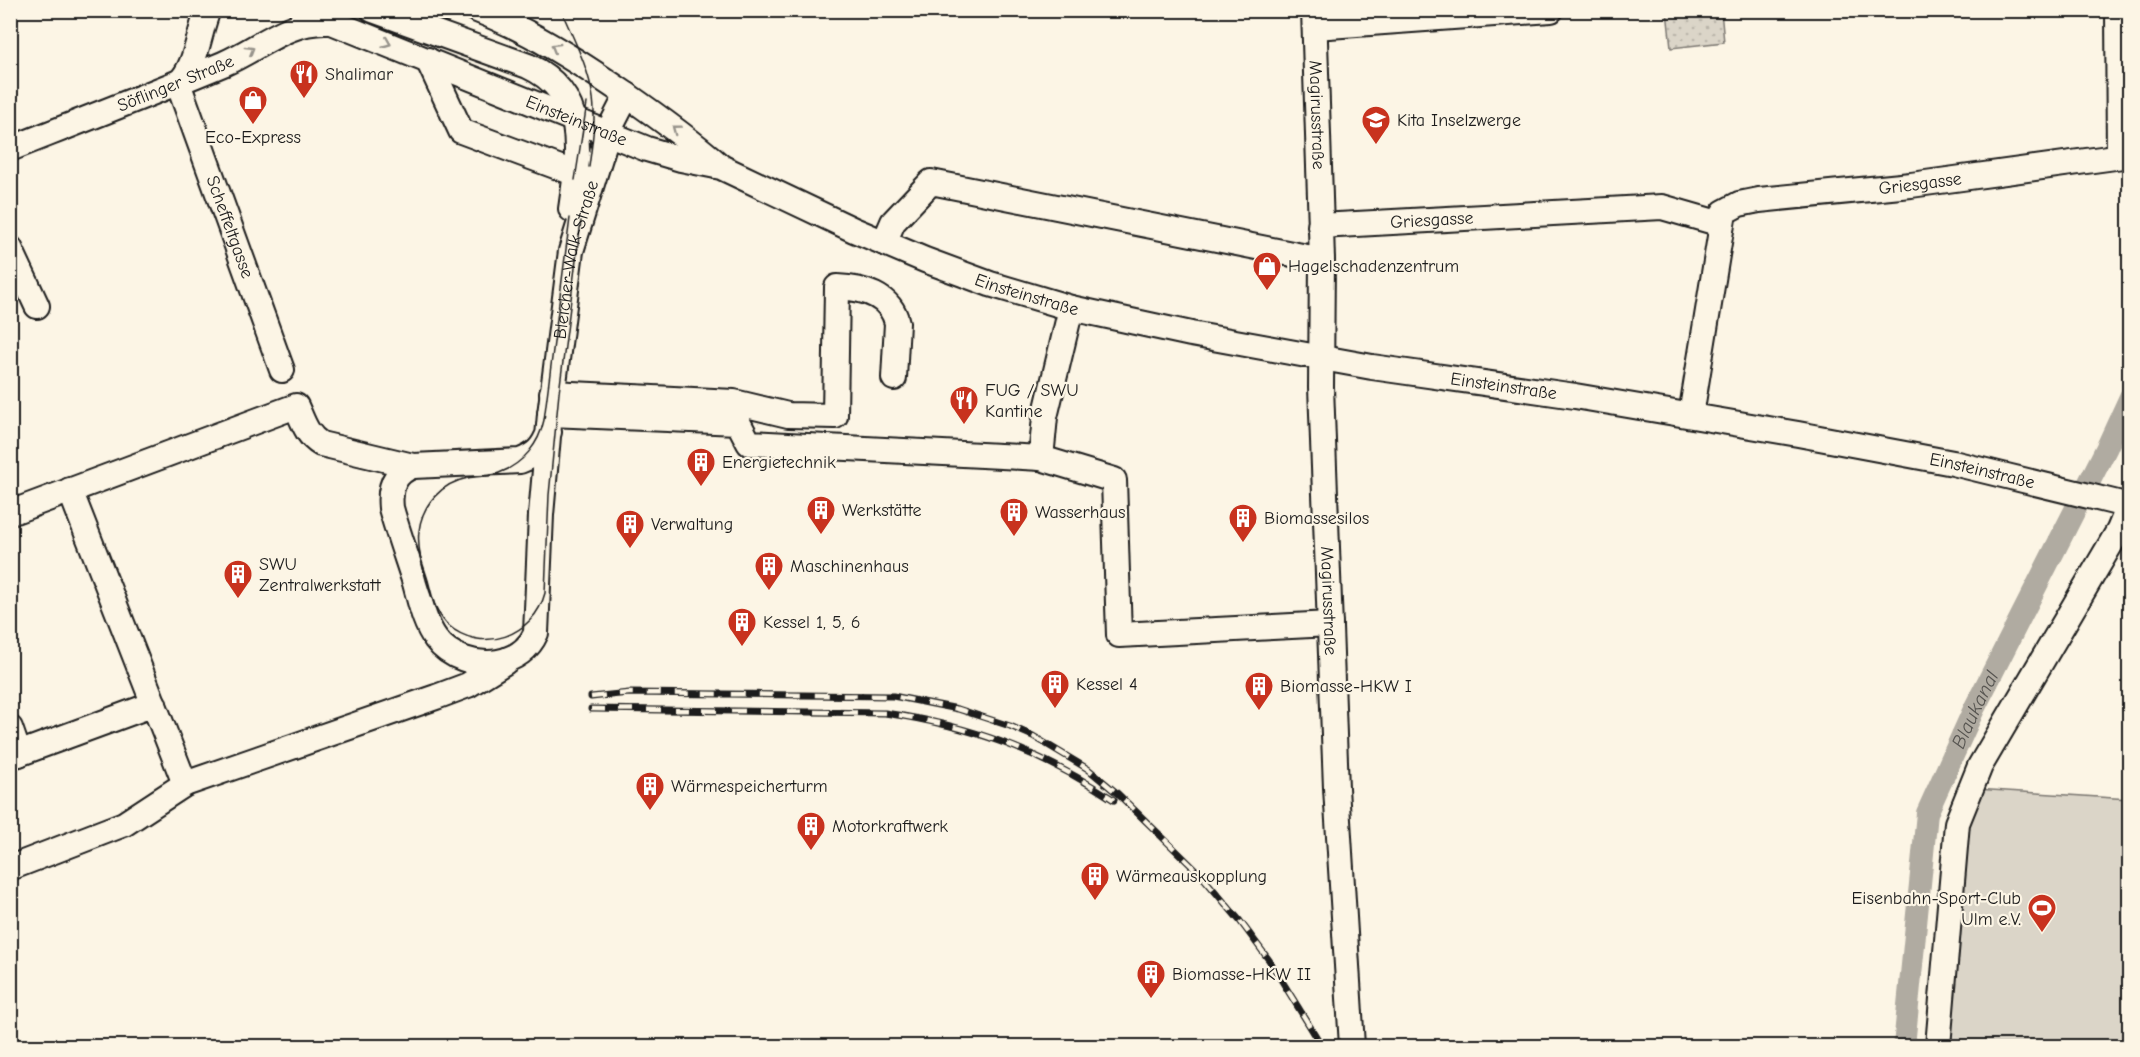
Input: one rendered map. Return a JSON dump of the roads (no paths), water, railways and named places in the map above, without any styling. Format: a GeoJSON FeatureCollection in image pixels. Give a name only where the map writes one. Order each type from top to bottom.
{"type":"FeatureCollection","features":[{"type":"Feature","properties":{"kind":"street"},"geometry":{"type":"LineString","coordinates":[[178,83],[189,69],[208,10]]}},
{"type":"Feature","properties":{"kind":"street","name":"Einsteinstraße"},"geometry":{"type":"LineString","coordinates":[[302,10],[647,149],[721,167],[884,243],[990,284],[1071,308],[1191,334],[1372,367],[1691,415],[1953,463],[2124,505]]}},
{"type":"Feature","properties":{"kind":"street"},"geometry":{"type":"LineString","coordinates":[[375,10],[394,14],[417,12],[528,66],[546,76],[562,91],[570,104],[590,125],[577,144],[585,177],[570,218],[571,250]]}},
{"type":"Feature","properties":{"kind":"street"},"geometry":{"type":"LineString","coordinates":[[375,10],[487,46]]}},
{"type":"Feature","properties":{"kind":"street","name":"Einsteinstraße"},"geometry":{"type":"LineString","coordinates":[[477,10],[515,17],[562,52],[668,123],[721,167]]}},
{"type":"Feature","properties":{"kind":"street"},"geometry":{"type":"LineString","coordinates":[[1315,19],[1551,10]]}},
{"type":"Feature","properties":{"kind":"street"},"geometry":{"type":"LineString","coordinates":[[2118,10],[2124,156]]}},
{"type":"Feature","properties":{"kind":"street"},"geometry":{"type":"LineString","coordinates":[[515,17],[487,46],[460,58],[432,61],[461,131],[585,177]]}},
{"type":"Feature","properties":{"kind":"street","name":"Magirusstraße"},"geometry":{"type":"LineString","coordinates":[[1315,19],[1322,260],[1321,357],[1330,624],[1336,788],[1352,1047]]}},
{"type":"Feature","properties":{"kind":"street","name":"Söflinger Straße"},"geometry":{"type":"LineString","coordinates":[[10,149],[232,60],[270,37],[295,26],[319,22],[339,24]]}},
{"type":"Feature","properties":{"kind":"street","name":"Scheffeltgasse"},"geometry":{"type":"LineString","coordinates":[[178,83],[282,370]]}},
{"type":"Feature","properties":{"kind":"street","name":"Bleicher-Walk-Straße"},"geometry":{"type":"LineString","coordinates":[[10,868],[124,824],[185,784],[468,685],[490,673],[530,645],[538,625],[542,515],[551,413],[571,250],[581,220],[590,125],[627,95]]}},
{"type":"Feature","properties":{"kind":"street","name":"Griesgasse"},"geometry":{"type":"LineString","coordinates":[[1320,226],[1662,207],[1722,224],[1724,212],[1739,204],[1759,200],[1911,185],[2124,156]]}},
{"type":"Feature","properties":{"kind":"street"},"geometry":{"type":"LineString","coordinates":[[884,243],[893,222],[931,182],[1322,260]]}},
{"type":"Feature","properties":{"kind":"street"},"geometry":{"type":"LineString","coordinates":[[1691,415],[1722,224]]}},
{"type":"Feature","properties":{"kind":"street"},"geometry":{"type":"LineString","coordinates":[[10,248],[37,306]]}},
{"type":"Feature","properties":{"kind":"street"},"geometry":{"type":"LineString","coordinates":[[551,413],[734,402],[788,415],[835,416],[837,287],[870,292],[890,306],[897,323],[894,378]]}},
{"type":"Feature","properties":{"kind":"street"},"geometry":{"type":"LineString","coordinates":[[1041,458],[1046,417],[1071,308]]}},
{"type":"Feature","properties":{"kind":"street"},"geometry":{"type":"LineString","coordinates":[[10,513],[296,406],[307,432],[321,444],[413,466],[500,463],[529,458],[542,448],[551,413]]}},
{"type":"Feature","properties":{"kind":"street"},"geometry":{"type":"LineString","coordinates":[[551,413],[738,422],[749,443],[1041,458],[1114,480],[1119,635],[1330,624]]}},
{"type":"Feature","properties":{"kind":"street"},"geometry":{"type":"LineString","coordinates":[[413,466],[405,469],[393,482],[390,490],[391,508],[430,628],[441,645],[461,658],[483,663],[510,658]]}},
{"type":"Feature","properties":{"kind":"street"},"geometry":{"type":"LineString","coordinates":[[70,490],[185,784]]}},
{"type":"Feature","properties":{"kind":"street"},"geometry":{"type":"LineString","coordinates":[[1938,1047],[1957,823],[1980,766],[2119,530],[2124,505]]}},
{"type":"Feature","properties":{"kind":"street"},"geometry":{"type":"LineString","coordinates":[[10,728],[15,755],[154,704]]}},
{"type":"Feature","properties":{"kind":"waterway","name":"Blaukanal"},"geometry":{"type":"LineString","coordinates":[[1904,1046],[1927,813],[1974,709],[2130,397]]}},
{"type":"Feature","properties":{"kind":"tram line"},"geometry":{"type":"LineString","coordinates":[[561,10],[584,64],[593,98],[594,124],[589,167]]}},
{"type":"Feature","properties":{"kind":"tram line"},"geometry":{"type":"LineString","coordinates":[[575,180],[587,103]]}},
{"type":"Feature","properties":{"kind":"tram line"},"geometry":{"type":"LineString","coordinates":[[570,218],[542,429],[529,452],[508,469],[491,475],[458,481],[441,490],[429,504],[421,521],[420,553],[426,581],[436,608],[448,625],[461,634],[476,639],[491,639],[518,630],[539,608],[545,593],[549,495],[559,393],[581,221]]}},
{"type":"Feature","properties":{"kind":"railway"},"geometry":{"type":"LineString","coordinates":[[591,697],[629,693],[893,696],[958,709],[1033,736],[1088,769],[1118,794],[1201,875],[1269,960],[1322,1046]]}},
{"type":"Feature","properties":{"kind":"railway"},"geometry":{"type":"LineString","coordinates":[[591,709],[885,713],[917,718],[976,733],[1032,754],[1114,800]]}},
{"type":"Feature","properties":{"kind":"place","name":"Shalimar"},"geometry":{"type":"Point","coordinates":[304,100]}},
{"type":"Feature","properties":{"kind":"place","name":"Eco-Express"},"geometry":{"type":"Point","coordinates":[253,126]}},
{"type":"Feature","properties":{"kind":"place","name":"Kita Inselzwerge"},"geometry":{"type":"Point","coordinates":[1376,146]}},
{"type":"Feature","properties":{"kind":"place","name":"Hagelschadenzentrum"},"geometry":{"type":"Point","coordinates":[1267,292]}},
{"type":"Feature","properties":{"kind":"place","name":"FUG / SWU Kantine"},"geometry":{"type":"Point","coordinates":[964,426]}},
{"type":"Feature","properties":{"kind":"place","name":"Energietechnik"},"geometry":{"type":"Point","coordinates":[701,488]}},
{"type":"Feature","properties":{"kind":"place","name":"Werkstätte"},"geometry":{"type":"Point","coordinates":[821,536]}},
{"type":"Feature","properties":{"kind":"place","name":"Wasserhaus"},"geometry":{"type":"Point","coordinates":[1014,538]}},
{"type":"Feature","properties":{"kind":"place","name":"Biomassesilos"},"geometry":{"type":"Point","coordinates":[1243,544]}},
{"type":"Feature","properties":{"kind":"place","name":"Verwaltung"},"geometry":{"type":"Point","coordinates":[630,550]}},
{"type":"Feature","properties":{"kind":"place","name":"Maschinenhaus"},"geometry":{"type":"Point","coordinates":[769,592]}},
{"type":"Feature","properties":{"kind":"place","name":"SWU Zentralwerkstatt"},"geometry":{"type":"Point","coordinates":[238,600]}},
{"type":"Feature","properties":{"kind":"place","name":"Kessel 1, 5, 6"},"geometry":{"type":"Point","coordinates":[742,648]}},
{"type":"Feature","properties":{"kind":"place","name":"Kessel 4"},"geometry":{"type":"Point","coordinates":[1055,710]}},
{"type":"Feature","properties":{"kind":"place","name":"Biomasse-HKW I"},"geometry":{"type":"Point","coordinates":[1259,712]}},
{"type":"Feature","properties":{"kind":"place","name":"Wärmespeicherturm"},"geometry":{"type":"Point","coordinates":[650,812]}},
{"type":"Feature","properties":{"kind":"place","name":"Motorkraftwerk"},"geometry":{"type":"Point","coordinates":[811,852]}},
{"type":"Feature","properties":{"kind":"place","name":"Wärmeauskopplung"},"geometry":{"type":"Point","coordinates":[1095,902]}},
{"type":"Feature","properties":{"kind":"place","name":"Eisenbahn-Sport-Club Ulm e.V."},"geometry":{"type":"Point","coordinates":[2042,934]}},
{"type":"Feature","properties":{"kind":"place","name":"Biomasse-HKW II"},"geometry":{"type":"Point","coordinates":[1151,1000]}}]}
